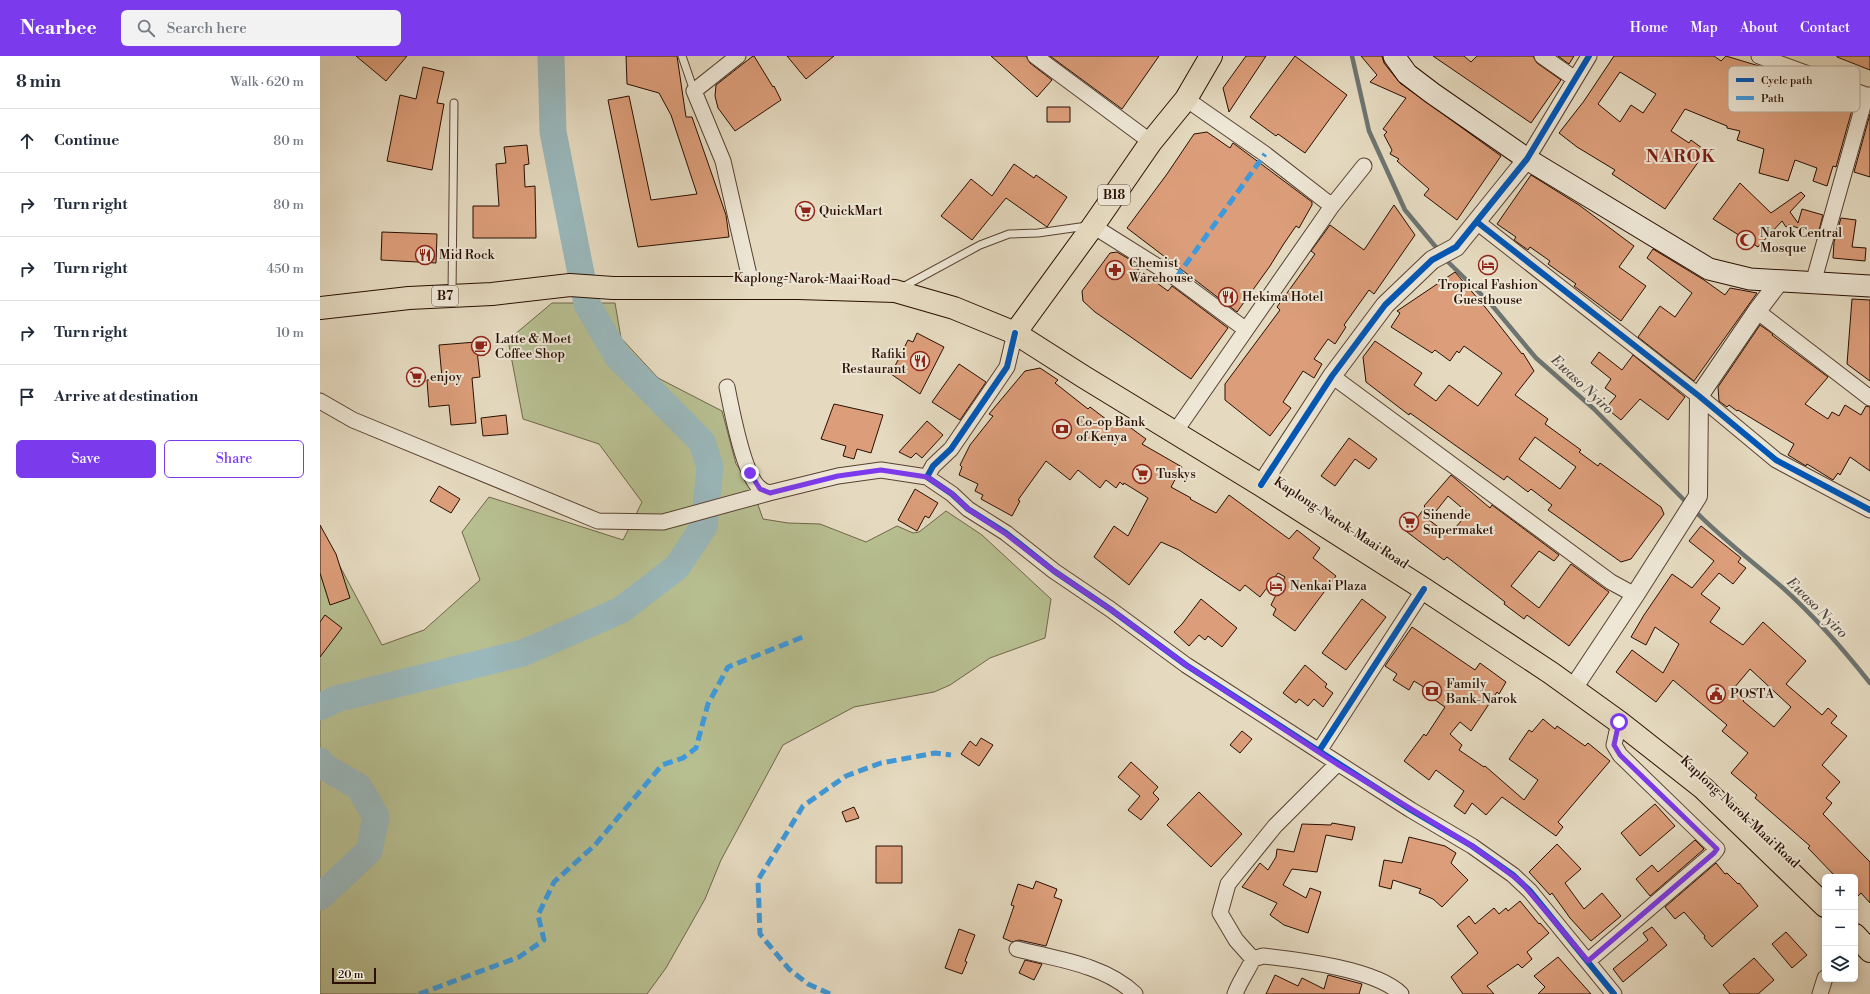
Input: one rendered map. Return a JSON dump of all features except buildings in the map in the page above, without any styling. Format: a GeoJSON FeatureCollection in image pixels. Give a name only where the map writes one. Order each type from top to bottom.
{"type":"FeatureCollection","features":[{"type":"Feature","properties":{"kind":"highway","name":"B18"},"geometry":{"type":"LineString","coordinates":[[1015,333],[1093,226],[1151,142],[1186,99],[1205,58]]}},
{"type":"Feature","properties":{"kind":"highway","name":"Kaplong-Narok-Maai Road"},"geometry":{"type":"LineString","coordinates":[[452,296],[492,294],[570,285],[613,288],[798,288],[895,291],[954,308],[1015,333],[1261,485],[1424,589],[1551,673],[1572,690],[1619,722],[1703,788],[1822,903]]}},
{"type":"Feature","properties":{"kind":"highway","name":"B7"},"geometry":{"type":"LineString","coordinates":[[320,308],[409,298],[452,296]]}},
{"type":"Feature","properties":{"kind":"main road"},"geometry":{"type":"LineString","coordinates":[[1394,56],[1407,74],[1527,159],[1709,269],[1750,279],[1779,282],[1870,286]]}},
{"type":"Feature","properties":{"kind":"street"},"geometry":{"type":"LineString","coordinates":[[738,56],[694,91],[723,161],[752,288]]}},
{"type":"Feature","properties":{"kind":"street"},"geometry":{"type":"LineString","coordinates":[[1035,56],[1151,142]]}},
{"type":"Feature","properties":{"kind":"street"},"geometry":{"type":"LineString","coordinates":[[1542,56],[1575,80]]}},
{"type":"Feature","properties":{"kind":"street"},"geometry":{"type":"LineString","coordinates":[[1261,485],[1332,376],[1385,305],[1432,260],[1456,247],[1478,222],[1527,159],[1589,56]]}},
{"type":"Feature","properties":{"kind":"street"},"geometry":{"type":"LineString","coordinates":[[1759,56],[1787,66]]}},
{"type":"Feature","properties":{"kind":"street"},"geometry":{"type":"LineString","coordinates":[[1813,283],[1868,95]]}},
{"type":"Feature","properties":{"kind":"street"},"geometry":{"type":"LineString","coordinates":[[1186,99],[1265,154],[1332,206]]}},
{"type":"Feature","properties":{"kind":"street"},"geometry":{"type":"LineString","coordinates":[[1175,432],[1245,329],[1332,206],[1364,166]]}},
{"type":"Feature","properties":{"kind":"street"},"geometry":{"type":"LineString","coordinates":[[1478,222],[1699,396],[1776,460],[1870,510]]}},
{"type":"Feature","properties":{"kind":"street"},"geometry":{"type":"LineString","coordinates":[[1093,226],[1176,278],[1245,329]]}},
{"type":"Feature","properties":{"kind":"street"},"geometry":{"type":"LineString","coordinates":[[1572,690],[1698,496],[1699,396],[1757,311],[1779,282]]}},
{"type":"Feature","properties":{"kind":"street"},"geometry":{"type":"LineString","coordinates":[[1757,311],[1870,398]]}},
{"type":"Feature","properties":{"kind":"street"},"geometry":{"type":"LineString","coordinates":[[927,477],[933,466],[951,449],[1007,367],[1015,333]]}},
{"type":"Feature","properties":{"kind":"street"},"geometry":{"type":"LineString","coordinates":[[1332,376],[1515,512],[1612,582],[1635,595]]}},
{"type":"Feature","properties":{"kind":"street"},"geometry":{"type":"LineString","coordinates":[[727,387],[736,435],[750,473],[760,489],[770,493]]}},
{"type":"Feature","properties":{"kind":"street"},"geometry":{"type":"LineString","coordinates":[[320,400],[353,420],[598,521],[663,522],[838,476],[881,470],[927,477],[952,494],[968,509],[1006,534],[1054,571],[1110,609],[1186,665],[1337,764],[1472,846],[1513,875],[1530,891],[1614,994]]}},
{"type":"Feature","properties":{"kind":"street"},"geometry":{"type":"LineString","coordinates":[[1319,752],[1424,589]]}},
{"type":"Feature","properties":{"kind":"street"},"geometry":{"type":"LineString","coordinates":[[1588,961],[1717,849],[1620,755],[1614,745],[1619,722]]}},
{"type":"Feature","properties":{"kind":"street"},"geometry":{"type":"LineString","coordinates":[[1253,959],[1236,940],[1220,913],[1228,884],[1275,826],[1337,764]]}},
{"type":"Feature","properties":{"kind":"street"},"geometry":{"type":"LineString","coordinates":[[1017,949],[1089,967],[1127,991]]}},
{"type":"Feature","properties":{"kind":"street"},"geometry":{"type":"LineString","coordinates":[[1253,959],[1263,956],[1330,967],[1374,977],[1393,986],[1401,994]]}},
{"type":"Feature","properties":{"kind":"street"},"geometry":{"type":"LineString","coordinates":[[1235,994],[1240,980],[1248,971],[1253,959]]}},
{"type":"Feature","properties":{"kind":"street"},"geometry":{"type":"LineString","coordinates":[[1820,994],[1824,982]]}},
{"type":"Feature","properties":{"kind":"lane"},"geometry":{"type":"LineString","coordinates":[[682,56],[694,91]]}},
{"type":"Feature","properties":{"kind":"lane"},"geometry":{"type":"LineString","coordinates":[[452,296],[454,103]]}},
{"type":"Feature","properties":{"kind":"lane"},"geometry":{"type":"LineString","coordinates":[[895,291],[980,245],[1009,234],[1038,233],[1093,226]]}},
{"type":"Feature","properties":{"kind":"green space"},"geometry":{"type":"Polygon","coordinates":[[[552,303],[615,303],[621,338],[658,378],[722,411],[736,464],[751,485],[763,519],[788,523],[820,524],[866,542],[897,526],[913,533],[919,532],[946,511],[982,535],[1051,599],[1045,638],[990,658],[950,685],[934,692],[854,707],[783,745],[721,860],[705,899],[666,968],[647,994],[320,994],[320,529],[382,645],[424,630],[480,580],[462,532],[489,497],[623,540],[642,502],[599,444],[523,419],[508,340],[552,303]]]}},
{"type":"Feature","properties":{"kind":"waterway"},"geometry":{"type":"LineString","coordinates":[[320,707],[336,699],[523,653],[621,610],[677,567],[704,526],[710,467],[702,442],[617,356],[587,304],[553,132],[551,56]]}},
{"type":"Feature","properties":{"kind":"waterway","name":"Ewaso Nyiro"},"geometry":{"type":"LineString","coordinates":[[1352,56],[1369,131],[1405,210],[1440,252]]}},
{"type":"Feature","properties":{"kind":"waterway","name":"Ewaso Nyiro"},"geometry":{"type":"LineString","coordinates":[[1444,258],[1490,303],[1536,358],[1594,409],[1688,504]]}},
{"type":"Feature","properties":{"kind":"waterway","name":"Ewaso Nyiro"},"geometry":{"type":"LineString","coordinates":[[1693,509],[1737,550],[1783,588],[1806,610],[1870,683]]}},
{"type":"Feature","properties":{"kind":"waterway"},"geometry":{"type":"LineString","coordinates":[[320,761],[323,766],[359,787],[376,817],[369,851],[320,897]]}},
{"type":"Feature","properties":{"kind":"marked path"},"geometry":{"type":"LineString","coordinates":[[1176,278],[1265,154]]}},
{"type":"Feature","properties":{"kind":"marked path"},"geometry":{"type":"LineString","coordinates":[[419,994],[519,957],[544,940],[538,915],[554,882],[595,845],[662,765],[683,758],[696,748],[708,704],[728,667],[803,637]]}},
{"type":"Feature","properties":{"kind":"marked path"},"geometry":{"type":"LineString","coordinates":[[830,994],[808,984],[789,969],[760,934],[758,880],[803,806],[846,776],[881,763],[935,753],[951,755]]}},
{"type":"Feature","properties":{"kind":"cycle path"},"geometry":{"type":"LineString","coordinates":[[1261,485],[1332,376],[1385,305],[1432,260],[1456,247],[1527,159],[1589,56]]}},
{"type":"Feature","properties":{"kind":"cycle path"},"geometry":{"type":"LineString","coordinates":[[1477,222],[1699,396],[1776,460],[1870,510]]}},
{"type":"Feature","properties":{"kind":"cycle path"},"geometry":{"type":"LineString","coordinates":[[1015,333],[1007,367],[951,449],[933,466],[927,477],[952,494],[968,509],[1006,533],[1054,571],[1110,609],[1186,665],[1319,751]]}},
{"type":"Feature","properties":{"kind":"cycle path"},"geometry":{"type":"LineString","coordinates":[[1424,589],[1319,751],[1411,810],[1472,846],[1513,875],[1530,891],[1614,994]]}},
{"type":"Feature","properties":{"kind":"place","name":"QuickMart"},"geometry":{"type":"Point","coordinates":[805,211]}},
{"type":"Feature","properties":{"kind":"place","name":"Narok Central Mosque"},"geometry":{"type":"Point","coordinates":[1746,240]}},
{"type":"Feature","properties":{"kind":"place","name":"Mid Rock"},"geometry":{"type":"Point","coordinates":[425,255]}},
{"type":"Feature","properties":{"kind":"place","name":"Tropical Fashion Guesthouse"},"geometry":{"type":"Point","coordinates":[1488,265]}},
{"type":"Feature","properties":{"kind":"place","name":"Chemist Warehouse"},"geometry":{"type":"Point","coordinates":[1115,270]}},
{"type":"Feature","properties":{"kind":"place","name":"Hekima Hotel"},"geometry":{"type":"Point","coordinates":[1228,297]}},
{"type":"Feature","properties":{"kind":"place","name":"Latte & Moet Coffee Shop"},"geometry":{"type":"Point","coordinates":[481,346]}},
{"type":"Feature","properties":{"kind":"place","name":"Rafiki Restaurant"},"geometry":{"type":"Point","coordinates":[920,361]}},
{"type":"Feature","properties":{"kind":"place","name":"enjoy"},"geometry":{"type":"Point","coordinates":[416,377]}},
{"type":"Feature","properties":{"kind":"place","name":"Co-op Bank of Kenya"},"geometry":{"type":"Point","coordinates":[1062,429]}},
{"type":"Feature","properties":{"kind":"place","name":"Tuskys"},"geometry":{"type":"Point","coordinates":[1142,474]}},
{"type":"Feature","properties":{"kind":"place","name":"Sinende Supermaket"},"geometry":{"type":"Point","coordinates":[1409,522]}},
{"type":"Feature","properties":{"kind":"place","name":"Nenkai Plaza"},"geometry":{"type":"Point","coordinates":[1276,586]}},
{"type":"Feature","properties":{"kind":"place","name":"Family Bank-Narok"},"geometry":{"type":"Point","coordinates":[1432,691]}},
{"type":"Feature","properties":{"kind":"place","name":"POSTA"},"geometry":{"type":"Point","coordinates":[1716,694]}},
{"type":"Feature","properties":{"kind":"district","name":"NAROK"},"geometry":{"type":"Point","coordinates":[1681,157]}},
{"type":"Feature","properties":{"kind":"route"},"geometry":{"type":"LineString","coordinates":[[750,473],[760,489],[770,493],[838,476],[881,470],[927,477],[952,494],[968,509],[1006,534],[1054,571],[1110,609],[1186,665],[1337,764],[1472,846],[1513,875],[1530,891],[1588,961],[1717,849],[1714,844],[1620,755],[1614,745],[1619,722]]}}]}
